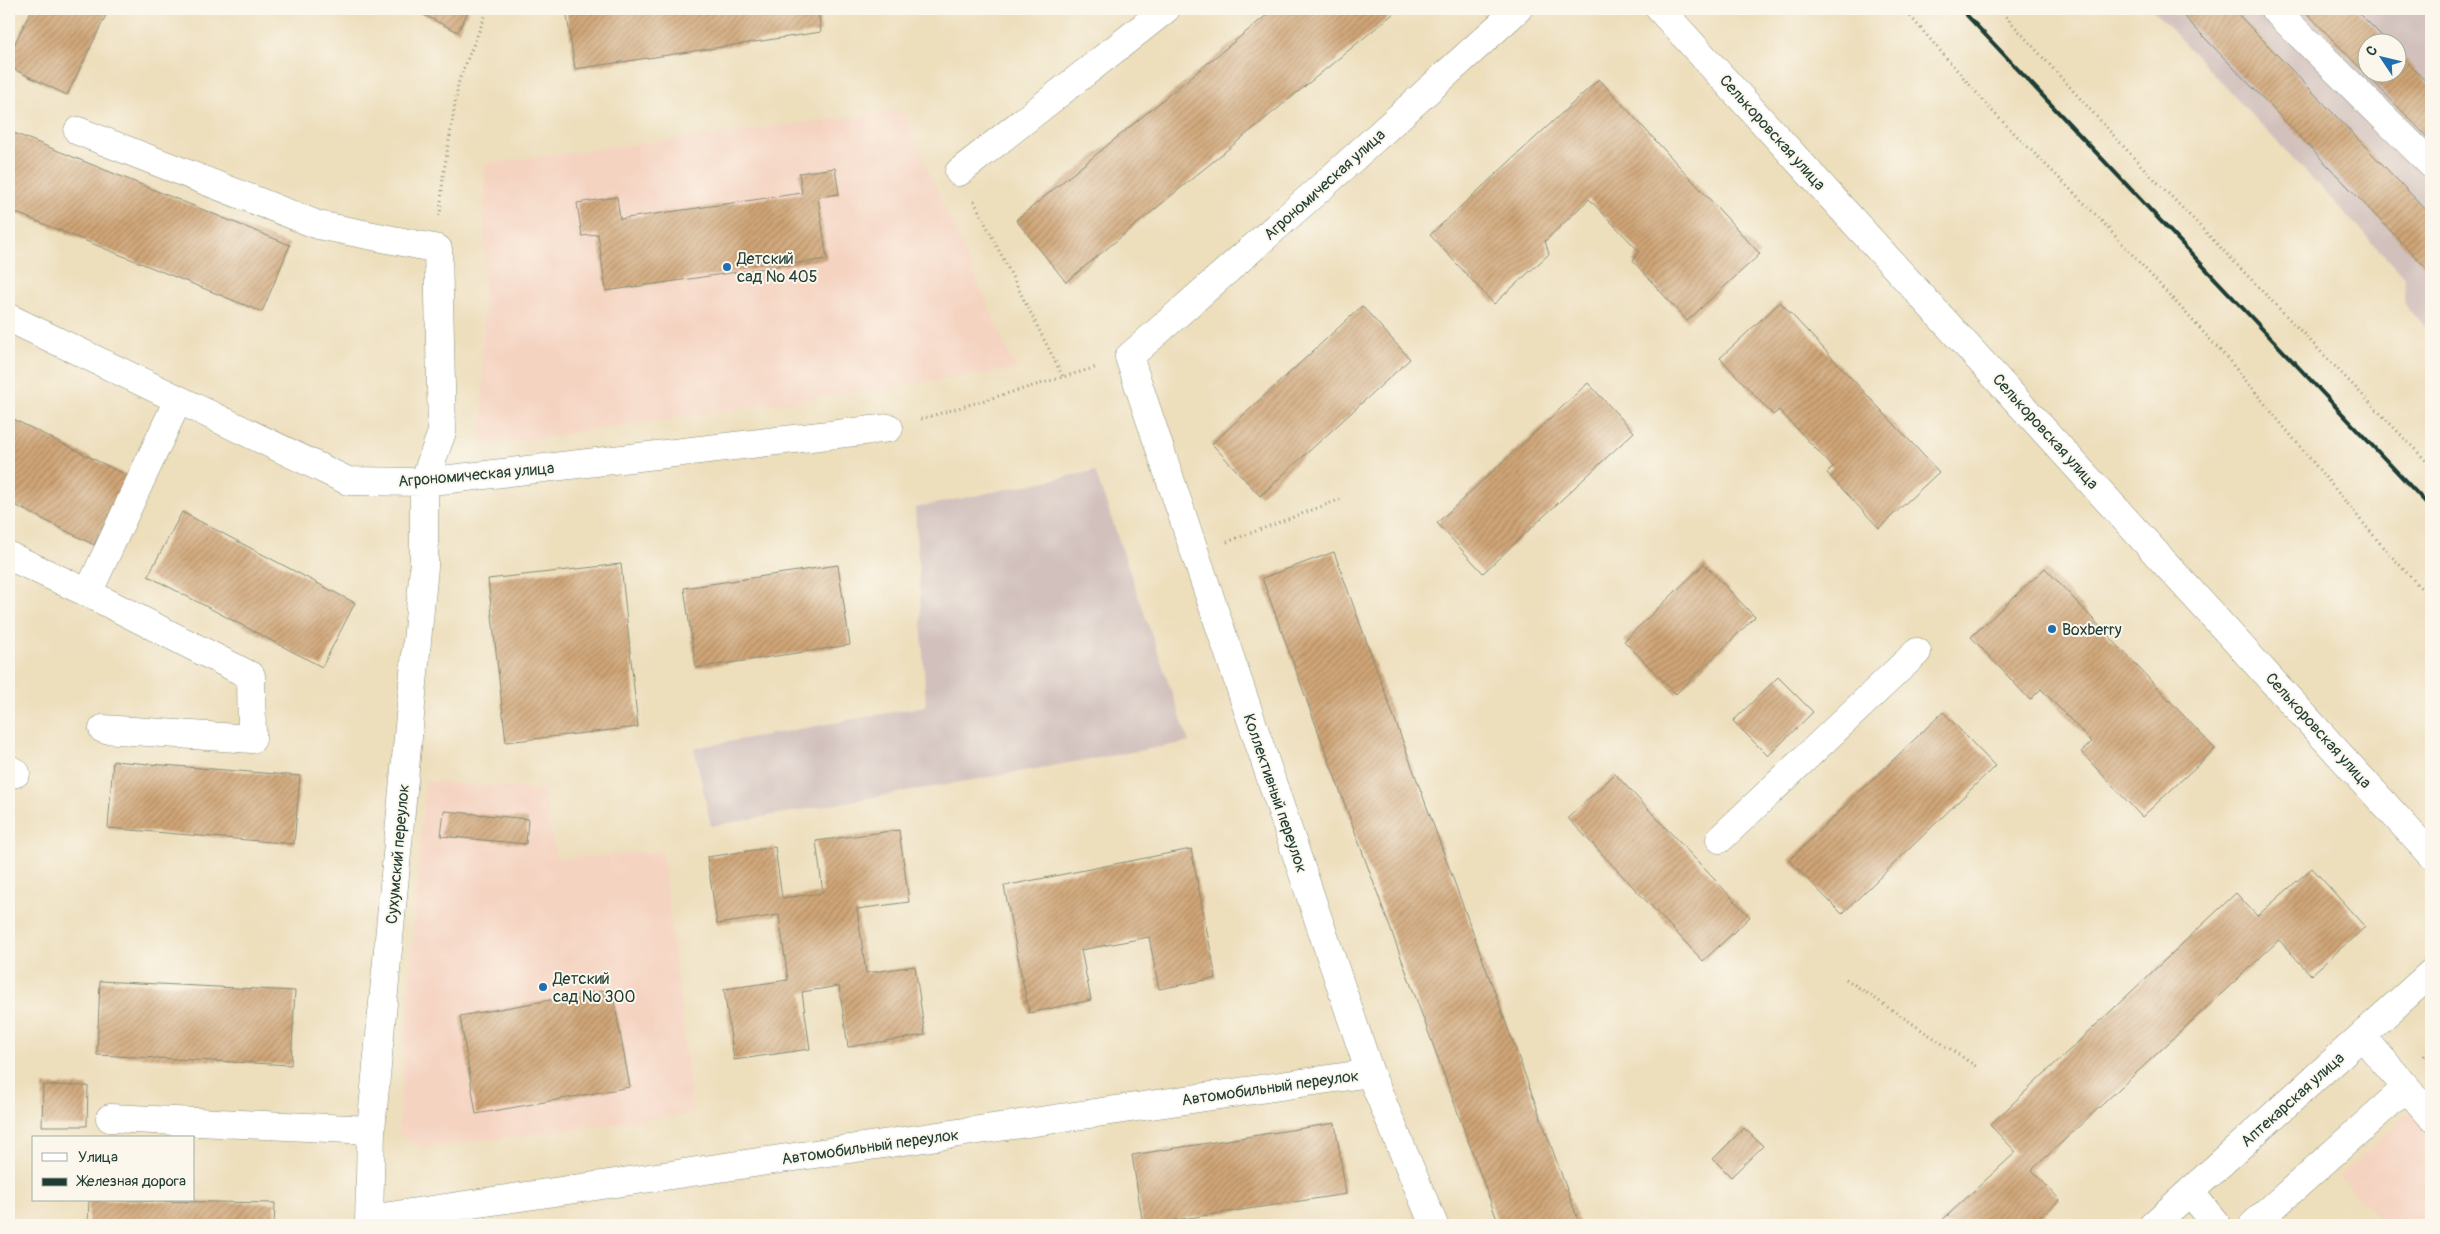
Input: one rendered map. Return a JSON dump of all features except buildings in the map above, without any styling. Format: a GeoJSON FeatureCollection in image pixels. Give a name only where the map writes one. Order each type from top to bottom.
{"type":"FeatureCollection","features":[{"type":"Feature","properties":{"kind":"street"},"geometry":{"type":"LineString","coordinates":[[959,172],[1166,9]]}},
{"type":"Feature","properties":{"kind":"street","name":"Агрономическая улица"},"geometry":{"type":"LineString","coordinates":[[1129,357],[1318,190],[1518,9]]}},
{"type":"Feature","properties":{"kind":"street","name":"Селькоровская улица"},"geometry":{"type":"LineString","coordinates":[[1660,9],[2431,855]]}},
{"type":"Feature","properties":{"kind":"street"},"geometry":{"type":"LineString","coordinates":[[2274,9],[2431,164]]}},
{"type":"Feature","properties":{"kind":"street"},"geometry":{"type":"LineString","coordinates":[[78,131],[318,225],[438,249]]}},
{"type":"Feature","properties":{"kind":"street","name":"Сухумский переулок"},"geometry":{"type":"LineString","coordinates":[[369,1222],[371,1130],[424,567],[424,482],[442,432],[438,249]]}},
{"type":"Feature","properties":{"kind":"street","name":"Агрономическая улица"},"geometry":{"type":"LineString","coordinates":[[9,318],[348,481],[424,482],[889,428]]}},
{"type":"Feature","properties":{"kind":"street","name":"Коллективный переулок"},"geometry":{"type":"LineString","coordinates":[[1129,357],[1370,1073],[1434,1225]]}},
{"type":"Feature","properties":{"kind":"street"},"geometry":{"type":"LineString","coordinates":[[88,593],[178,400]]}},
{"type":"Feature","properties":{"kind":"street"},"geometry":{"type":"LineString","coordinates":[[9,556],[88,593],[251,676],[252,739],[103,729]]}},
{"type":"Feature","properties":{"kind":"street"},"geometry":{"type":"LineString","coordinates":[[1720,839],[1917,652]]}},
{"type":"Feature","properties":{"kind":"street","name":"Аптекарская улица"},"geometry":{"type":"LineString","coordinates":[[2153,1225],[2431,973]]}},
{"type":"Feature","properties":{"kind":"street"},"geometry":{"type":"LineString","coordinates":[[2362,1036],[2431,1116]]}},
{"type":"Feature","properties":{"kind":"street","name":"Автомобильный переулок"},"geometry":{"type":"LineString","coordinates":[[369,1222],[1370,1073]]}},
{"type":"Feature","properties":{"kind":"street"},"geometry":{"type":"LineString","coordinates":[[2253,1225],[2406,1088]]}},
{"type":"Feature","properties":{"kind":"street"},"geometry":{"type":"LineString","coordinates":[[110,1118],[371,1130]]}},
{"type":"Feature","properties":{"kind":"street"},"geometry":{"type":"LineString","coordinates":[[2190,1192],[2218,1225]]}},
{"type":"Feature","properties":{"kind":"path"},"geometry":{"type":"LineString","coordinates":[[438,249],[443,177],[459,80],[488,9]]}},
{"type":"Feature","properties":{"kind":"path"},"geometry":{"type":"LineString","coordinates":[[1904,9],[1994,113],[2094,213],[2227,358],[2383,547],[2431,599]]}},
{"type":"Feature","properties":{"kind":"path"},"geometry":{"type":"LineString","coordinates":[[1999,9],[2134,159],[2431,466]]}},
{"type":"Feature","properties":{"kind":"path"},"geometry":{"type":"LineString","coordinates":[[959,172],[1063,376]]}},
{"type":"Feature","properties":{"kind":"path"},"geometry":{"type":"LineString","coordinates":[[889,428],[1129,357]]}},
{"type":"Feature","properties":{"kind":"path"},"geometry":{"type":"LineString","coordinates":[[1195,555],[1341,499]]}},
{"type":"Feature","properties":{"kind":"path"},"geometry":{"type":"LineString","coordinates":[[1846,979],[1977,1067]]}},
{"type":"Feature","properties":{"kind":"shaded area"},"geometry":{"type":"Polygon","coordinates":[[[2152,9],[2431,9],[2431,333],[2404,305],[2405,277],[2152,9]]]}},
{"type":"Feature","properties":{"kind":"shaded area","name":"Детский сад № 405"},"geometry":{"type":"Polygon","coordinates":[[[902,110],[1016,369],[482,446],[485,164],[902,110]]]}},
{"type":"Feature","properties":{"kind":"shaded area"},"geometry":{"type":"Polygon","coordinates":[[[1095,471],[1189,742],[711,826],[694,748],[926,706],[915,508],[1095,471]]]}},
{"type":"Feature","properties":{"kind":"shaded area","name":"Детский сад № 300"},"geometry":{"type":"Polygon","coordinates":[[[425,781],[543,790],[556,859],[662,851],[693,1114],[423,1148],[398,1134],[425,781]]]}},
{"type":"Feature","properties":{"kind":"shaded area"},"geometry":{"type":"Polygon","coordinates":[[[2431,1093],[2431,1225],[2385,1225],[2339,1176],[2431,1093]]]}},
{"type":"Feature","properties":{"kind":"railway"},"geometry":{"type":"LineString","coordinates":[[1961,9],[2431,508]]}},
{"type":"Feature","properties":{"kind":"place","name":"Детский сад № 405"},"geometry":{"type":"Point","coordinates":[727,267]}},
{"type":"Feature","properties":{"kind":"place","name":"Boxberry"},"geometry":{"type":"Point","coordinates":[2052,629]}},
{"type":"Feature","properties":{"kind":"place","name":"Детский сад № 300"},"geometry":{"type":"Point","coordinates":[543,987]}}]}
